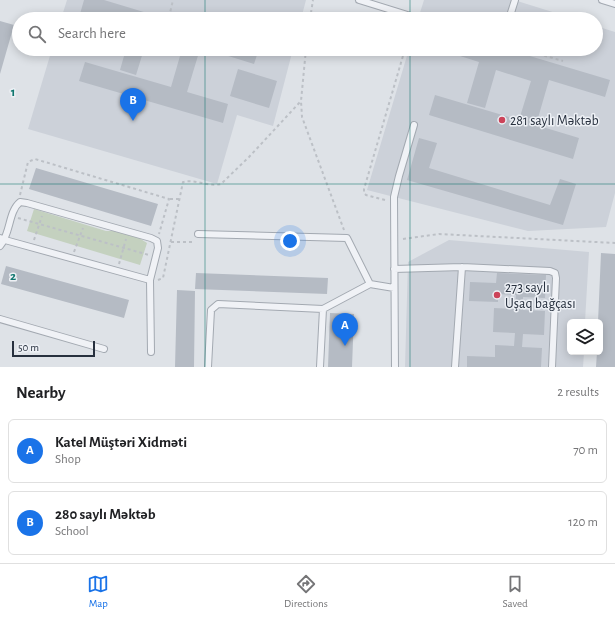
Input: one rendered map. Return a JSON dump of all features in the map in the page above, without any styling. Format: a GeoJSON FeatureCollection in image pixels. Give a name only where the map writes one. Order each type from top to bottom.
{"type":"FeatureCollection","features":[{"type":"Feature","properties":{"kind":"lane"},"geometry":{"type":"LineString","coordinates":[[359,0],[398,12]]}},
{"type":"Feature","properties":{"kind":"lane"},"geometry":{"type":"LineString","coordinates":[[511,12],[515,0]]}},
{"type":"Feature","properties":{"kind":"lane"},"geometry":{"type":"LineString","coordinates":[[602,0],[614,2]]}},
{"type":"Feature","properties":{"kind":"lane"},"geometry":{"type":"LineString","coordinates":[[395,367],[394,203],[399,176],[414,125]]}},
{"type":"Feature","properties":{"kind":"lane"},"geometry":{"type":"LineString","coordinates":[[0,246],[16,206],[20,202],[128,231],[151,238],[157,242],[158,248],[150,280],[151,352]]}},
{"type":"Feature","properties":{"kind":"lane"},"geometry":{"type":"LineString","coordinates":[[198,234],[347,238],[370,284]]}},
{"type":"Feature","properties":{"kind":"lane"},"geometry":{"type":"LineString","coordinates":[[3,239],[150,280]]}},
{"type":"Feature","properties":{"kind":"lane"},"geometry":{"type":"LineString","coordinates":[[394,269],[462,267],[550,271],[555,273],[552,367]]}},
{"type":"Feature","properties":{"kind":"lane"},"geometry":{"type":"LineString","coordinates":[[455,367],[462,267]]}},
{"type":"Feature","properties":{"kind":"lane"},"geometry":{"type":"LineString","coordinates":[[208,367],[211,310],[218,304],[323,309],[370,284],[394,288]]}},
{"type":"Feature","properties":{"kind":"lane"},"geometry":{"type":"LineString","coordinates":[[320,367],[323,309]]}},
{"type":"Feature","properties":{"kind":"lane"},"geometry":{"type":"LineString","coordinates":[[0,319],[104,349]]}},
{"type":"Feature","properties":{"kind":"path"},"geometry":{"type":"LineString","coordinates":[[170,12],[174,0]]}},
{"type":"Feature","properties":{"kind":"path"},"geometry":{"type":"LineString","coordinates":[[311,12],[313,0]]}},
{"type":"Feature","properties":{"kind":"path"},"geometry":{"type":"LineString","coordinates":[[305,56],[301,101],[302,116],[347,238]]}},
{"type":"Feature","properties":{"kind":"path"},"geometry":{"type":"LineString","coordinates":[[394,203],[364,193],[403,56]]}},
{"type":"Feature","properties":{"kind":"path"},"geometry":{"type":"LineString","coordinates":[[546,56],[563,61]]}},
{"type":"Feature","properties":{"kind":"path"},"geometry":{"type":"LineString","coordinates":[[150,280],[163,278],[183,182],[188,181],[215,185],[221,184],[301,101]]}},
{"type":"Feature","properties":{"kind":"path"},"geometry":{"type":"LineString","coordinates":[[20,202],[20,191],[28,162],[35,159],[169,199],[179,199]]}},
{"type":"Feature","properties":{"kind":"path"},"geometry":{"type":"LineString","coordinates":[[157,242],[169,199]]}},
{"type":"Feature","properties":{"kind":"path"},"geometry":{"type":"LineString","coordinates":[[32,247],[42,214]]}},
{"type":"Feature","properties":{"kind":"path"},"geometry":{"type":"LineString","coordinates":[[12,217],[59,228],[156,257]]}},
{"type":"Feature","properties":{"kind":"path"},"geometry":{"type":"LineString","coordinates":[[72,258],[86,219]]}},
{"type":"Feature","properties":{"kind":"path"},"geometry":{"type":"LineString","coordinates":[[59,228],[60,224]]}},
{"type":"Feature","properties":{"kind":"path"},"geometry":{"type":"LineString","coordinates":[[117,271],[128,231]]}},
{"type":"Feature","properties":{"kind":"path"},"geometry":{"type":"LineString","coordinates":[[394,240],[438,234],[615,243]]}},
{"type":"Feature","properties":{"kind":"path"},"geometry":{"type":"LineString","coordinates":[[100,240],[101,236]]}},
{"type":"Feature","properties":{"kind":"shaded area"},"geometry":{"type":"Polygon","coordinates":[[[67,0],[306,0],[303,12],[63,12],[67,0]]]}},
{"type":"Feature","properties":{"kind":"shaded area"},"geometry":{"type":"Polygon","coordinates":[[[424,0],[514,0],[553,12],[420,12],[424,0]]]}},
{"type":"Feature","properties":{"kind":"shaded area","name":"281 saylı Məktəb"},"geometry":{"type":"Polygon","coordinates":[[[603,28],[615,32],[615,193],[606,227],[528,231],[367,190],[407,56],[603,56],[603,28]]]}},
{"type":"Feature","properties":{"kind":"shaded area"},"geometry":{"type":"Polygon","coordinates":[[[50,56],[291,56],[273,126],[237,115],[217,184],[28,129],[50,56]]]}},
{"type":"Feature","properties":{"kind":"shaded area","name":"273 saylı Uşaq bağçası"},"geometry":{"type":"Polygon","coordinates":[[[449,240],[589,252],[585,319],[567,319],[567,355],[584,355],[583,367],[405,367],[408,262],[449,240]]]}},
{"type":"Feature","properties":{"kind":"green space"},"geometry":{"type":"Polygon","coordinates":[[[34,209],[106,231],[128,231],[147,243],[140,265],[27,231],[34,209]]]}},
{"type":"Feature","properties":{"kind":"building"},"geometry":{"type":"Polygon","coordinates":[[[84,0],[104,0],[144,12],[81,12],[84,0]]]}},
{"type":"Feature","properties":{"kind":"building"},"geometry":{"type":"Polygon","coordinates":[[[0,21],[12,24],[12,32],[0,74],[0,21]]]}},
{"type":"Feature","properties":{"kind":"building"},"geometry":{"type":"Polygon","coordinates":[[[124,56],[142,56],[136,75],[120,70],[124,56]]]}},
{"type":"Feature","properties":{"kind":"building"},"geometry":{"type":"Polygon","coordinates":[[[180,56],[198,56],[187,92],[228,104],[223,123],[79,81],[85,62],[171,87],[180,56]]]}},
{"type":"Feature","properties":{"kind":"building"},"geometry":{"type":"Polygon","coordinates":[[[228,56],[257,56],[254,64],[228,56]]]}},
{"type":"Feature","properties":{"kind":"building"},"geometry":{"type":"Polygon","coordinates":[[[460,56],[529,56],[610,80],[605,97],[549,80],[536,125],[579,138],[573,159],[429,115],[435,95],[519,120],[531,81],[496,70],[485,108],[467,103],[479,62],[460,56]]]}},
{"type":"Feature","properties":{"kind":"building"},"geometry":{"type":"Polygon","coordinates":[[[238,69],[277,81],[269,108],[230,96],[238,69]]]}},
{"type":"Feature","properties":{"kind":"building"},"geometry":{"type":"Polygon","coordinates":[[[419,138],[437,143],[429,168],[550,205],[560,179],[576,184],[563,225],[407,180],[419,138]]]}},
{"type":"Feature","properties":{"kind":"building"},"geometry":{"type":"Polygon","coordinates":[[[36,168],[158,204],[151,226],[29,189],[36,168]]]}},
{"type":"Feature","properties":{"kind":"building"},"geometry":{"type":"Polygon","coordinates":[[[601,253],[615,254],[615,367],[596,367],[597,355],[603,355],[603,319],[598,319],[601,253]]]}},
{"type":"Feature","properties":{"kind":"building"},"geometry":{"type":"Polygon","coordinates":[[[6,266],[129,300],[124,318],[1,284],[6,266]]]}},
{"type":"Feature","properties":{"kind":"building"},"geometry":{"type":"Polygon","coordinates":[[[196,273],[328,278],[327,294],[195,289],[196,273]]]}},
{"type":"Feature","properties":{"kind":"building"},"geometry":{"type":"Polygon","coordinates":[[[497,273],[546,275],[545,298],[523,297],[523,310],[545,311],[544,335],[523,334],[522,347],[542,348],[541,367],[467,367],[467,356],[495,357],[495,345],[514,346],[515,333],[493,332],[494,308],[515,309],[516,295],[498,294],[498,302],[469,301],[470,282],[496,283],[497,273]]]}},
{"type":"Feature","properties":{"kind":"building"},"geometry":{"type":"Polygon","coordinates":[[[177,290],[195,291],[194,367],[175,367],[177,290]]]}},
{"type":"Feature","properties":{"kind":"building"},"geometry":{"type":"Polygon","coordinates":[[[330,313],[354,314],[352,367],[328,367],[330,313]]]}},
{"type":"Feature","properties":{"kind":"place","name":"281 saylı Məktəb"},"geometry":{"type":"Point","coordinates":[502,120]}},
{"type":"Feature","properties":{"kind":"place","name":"280 saylı Məktəb"},"geometry":{"type":"Point","coordinates":[133,121]}},
{"type":"Feature","properties":{"kind":"place","name":"273 saylı Uşaq bağçası"},"geometry":{"type":"Point","coordinates":[497,295]}},
{"type":"Feature","properties":{"kind":"place","name":"Katel Müştəri Xidməti"},"geometry":{"type":"Point","coordinates":[345,346]}}]}
